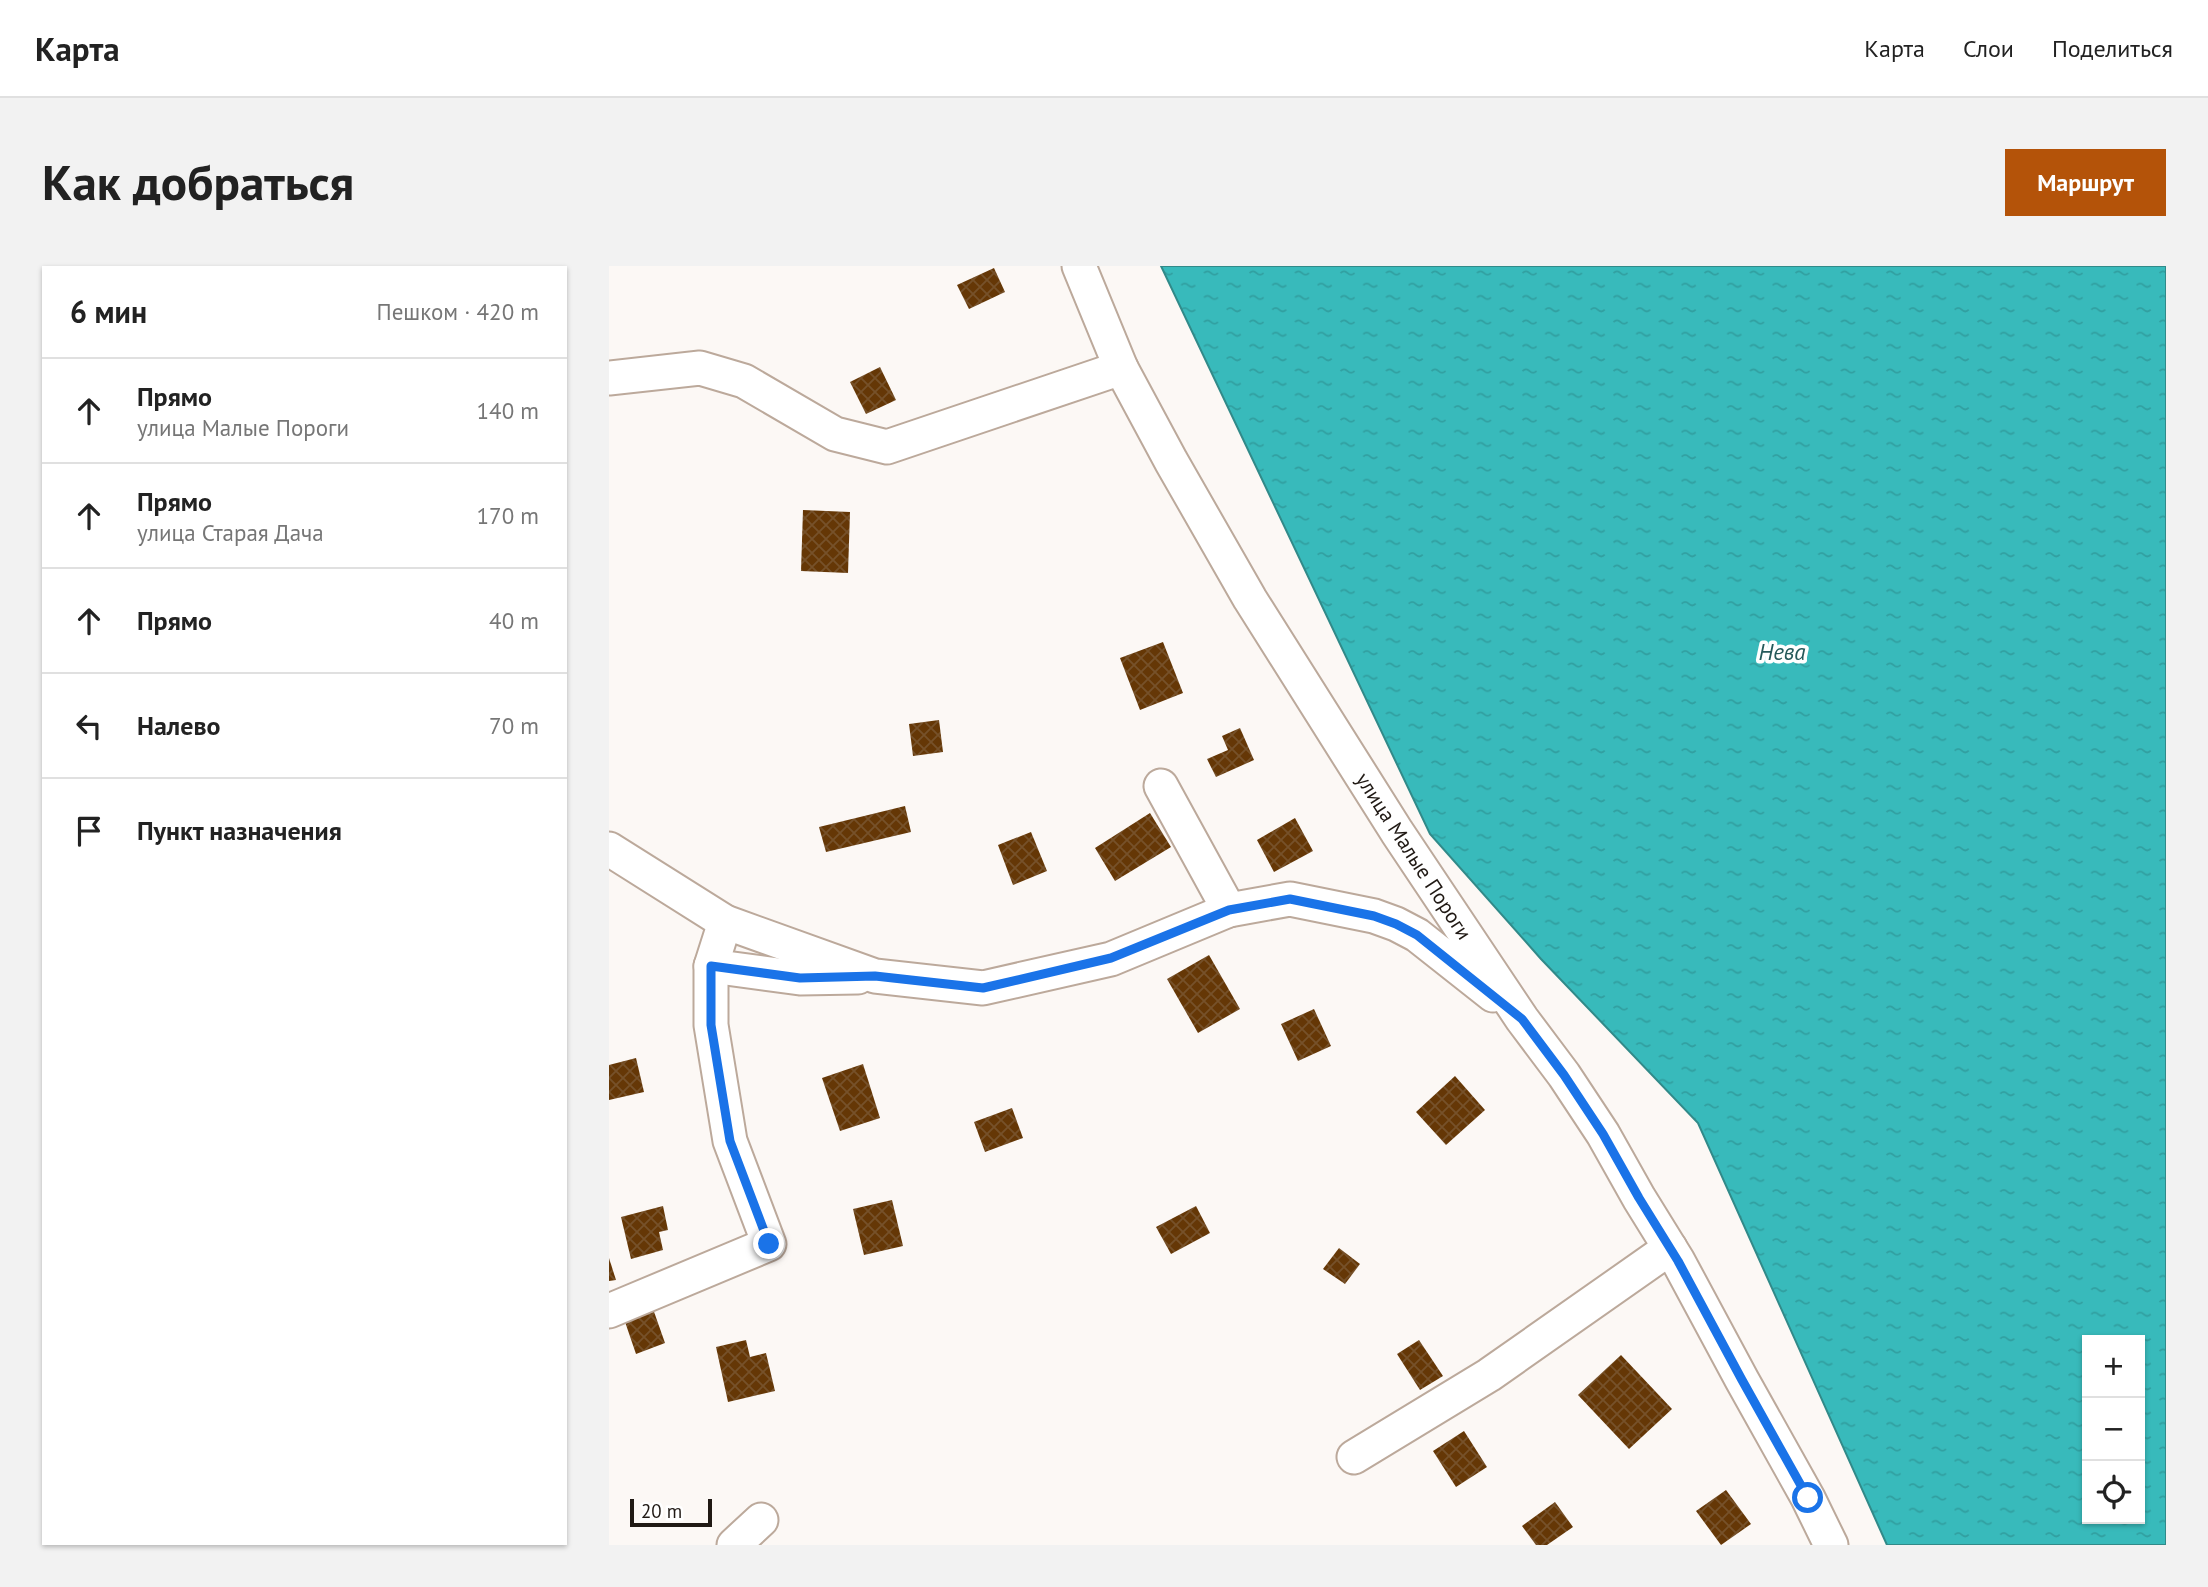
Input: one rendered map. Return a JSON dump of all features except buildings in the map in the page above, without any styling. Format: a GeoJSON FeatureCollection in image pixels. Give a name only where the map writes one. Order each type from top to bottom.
{"type":"FeatureCollection","features":[{"type":"Feature","properties":{"kind":"street","name":"улица Малые Пороги"},"geometry":{"type":"LineString","coordinates":[[1079,266],[1121,368],[1250,599],[1397,832],[1522,1019],[1584,1105],[1670,1248],[1808,1498],[1831,1545]]}},
{"type":"Feature","properties":{"kind":"street"},"geometry":{"type":"LineString","coordinates":[[609,378],[700,368],[744,381],[835,434],[887,447],[1121,368]]}},
{"type":"Feature","properties":{"kind":"street"},"geometry":{"type":"LineString","coordinates":[[1161,786],[1229,910]]}},
{"type":"Feature","properties":{"kind":"street"},"geometry":{"type":"LineString","coordinates":[[609,849],[725,922],[875,976]]}},
{"type":"Feature","properties":{"kind":"street"},"geometry":{"type":"LineString","coordinates":[[711,966],[800,978],[875,976],[983,988],[1111,958],[1229,910],[1290,899],[1374,916],[1396,924],[1426,942],[1522,1019]]}},
{"type":"Feature","properties":{"kind":"street"},"geometry":{"type":"LineString","coordinates":[[609,1311],[769,1244],[730,1141],[711,1025],[711,966],[725,922]]}},
{"type":"Feature","properties":{"kind":"street"},"geometry":{"type":"LineString","coordinates":[[1354,1457],[1489,1375],[1670,1248]]}},
{"type":"Feature","properties":{"kind":"street"},"geometry":{"type":"LineString","coordinates":[[734,1545],[761,1520]]}},
{"type":"Feature","properties":{"kind":"water","name":"Нева"},"geometry":{"type":"Polygon","coordinates":[[[1161,266],[2166,266],[2166,1545],[1887,1545],[1698,1123],[1541,959],[1430,834],[1161,266]]]}},
{"type":"Feature","properties":{"kind":"route"},"geometry":{"type":"LineString","coordinates":[[769,1244],[730,1141],[711,1025],[711,966],[800,978],[875,976],[983,988],[1111,958],[1229,910],[1290,899],[1374,916],[1417,935],[1522,1019],[1564,1075],[1603,1134],[1678,1261],[1808,1498]]}}]}
